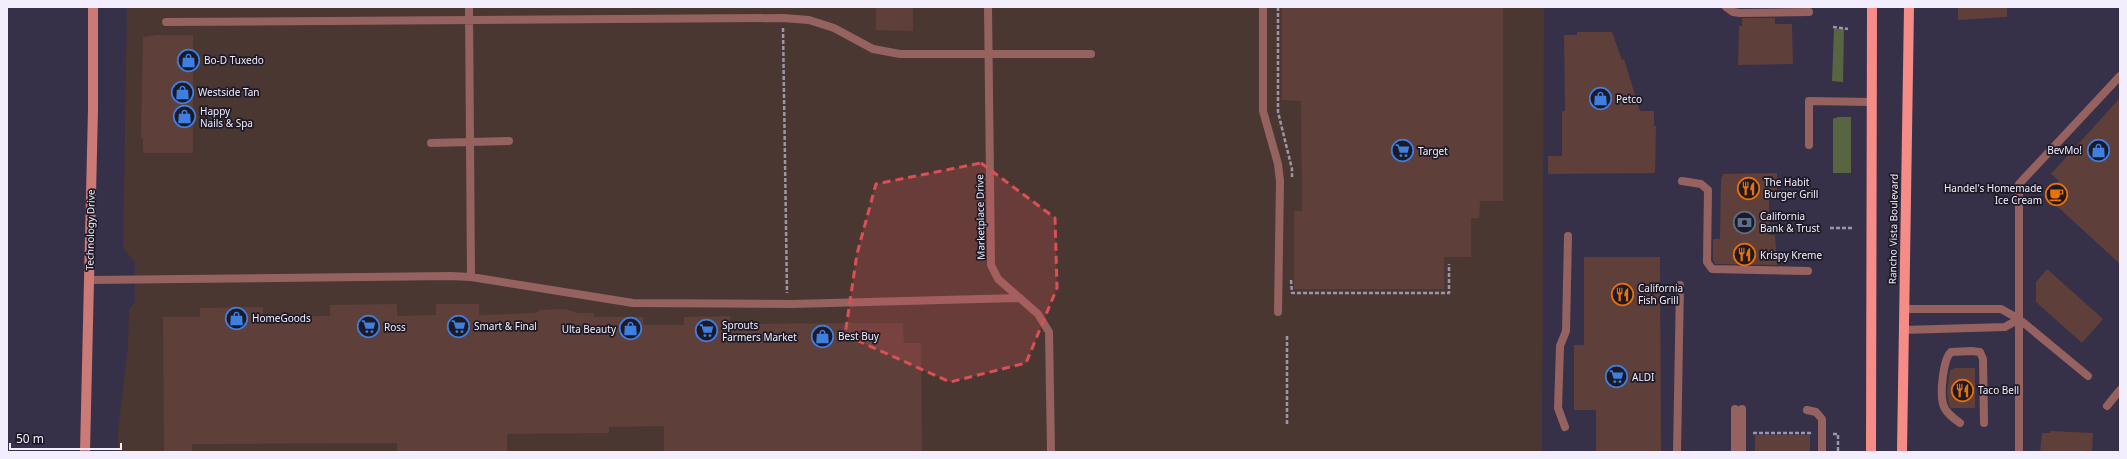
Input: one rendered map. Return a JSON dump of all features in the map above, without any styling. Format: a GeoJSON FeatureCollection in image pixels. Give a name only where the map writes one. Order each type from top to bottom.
{"type":"FeatureCollection","features":[{"type":"Feature","properties":{"kind":"main road","name":"Technology Drive"},"geometry":{"type":"LineString","coordinates":[[85,452],[93,7]]}},
{"type":"Feature","properties":{"kind":"main road"},"geometry":{"type":"LineString","coordinates":[[1871,452],[1872,7]]}},
{"type":"Feature","properties":{"kind":"main road","name":"Rancho Vista Boulevard"},"geometry":{"type":"LineString","coordinates":[[1902,452],[1908,7]]}},
{"type":"Feature","properties":{"kind":"lane"},"geometry":{"type":"LineString","coordinates":[[469,7],[471,277]]}},
{"type":"Feature","properties":{"kind":"lane","name":"Marketplace Drive"},"geometry":{"type":"LineString","coordinates":[[988,7],[991,265],[998,279],[1038,314],[1049,332],[1051,452]]}},
{"type":"Feature","properties":{"kind":"lane"},"geometry":{"type":"LineString","coordinates":[[1263,7],[1263,111],[1278,164],[1280,186],[1278,312]]}},
{"type":"Feature","properties":{"kind":"lane"},"geometry":{"type":"LineString","coordinates":[[1726,7],[1734,12],[1809,12]]}},
{"type":"Feature","properties":{"kind":"lane"},"geometry":{"type":"LineString","coordinates":[[166,22],[783,18],[809,20],[834,28],[873,49],[900,54],[1091,54]]}},
{"type":"Feature","properties":{"kind":"lane"},"geometry":{"type":"LineString","coordinates":[[2019,452],[2020,184],[2120,76]]}},
{"type":"Feature","properties":{"kind":"lane"},"geometry":{"type":"LineString","coordinates":[[1809,145],[1809,101],[1871,102]]}},
{"type":"Feature","properties":{"kind":"lane"},"geometry":{"type":"LineString","coordinates":[[431,143],[509,141]]}},
{"type":"Feature","properties":{"kind":"lane"},"geometry":{"type":"LineString","coordinates":[[1682,182],[1701,184],[1708,190],[1707,262],[1712,269],[1808,270]]}},
{"type":"Feature","properties":{"kind":"lane"},"geometry":{"type":"LineString","coordinates":[[1565,426],[1558,408],[1560,346],[1566,331],[1568,236]]}},
{"type":"Feature","properties":{"kind":"lane"},"geometry":{"type":"LineString","coordinates":[[89,280],[451,276],[471,277],[633,304],[787,304],[1020,298]]}},
{"type":"Feature","properties":{"kind":"lane"},"geometry":{"type":"LineString","coordinates":[[1677,452],[1680,285]]}},
{"type":"Feature","properties":{"kind":"lane"},"geometry":{"type":"LineString","coordinates":[[1904,309],[2001,309],[2019,319],[2088,376]]}},
{"type":"Feature","properties":{"kind":"lane"},"geometry":{"type":"LineString","coordinates":[[1903,330],[2005,327],[2019,319]]}},
{"type":"Feature","properties":{"kind":"lane"},"geometry":{"type":"LineString","coordinates":[[1960,423],[1949,415],[1943,404],[1944,364],[1951,352],[1971,350],[1980,352],[1983,359],[1984,423]]}},
{"type":"Feature","properties":{"kind":"lane"},"geometry":{"type":"LineString","coordinates":[[2107,406],[2120,390]]}},
{"type":"Feature","properties":{"kind":"lane"},"geometry":{"type":"LineString","coordinates":[[1735,452],[1739,409],[1742,452]]}},
{"type":"Feature","properties":{"kind":"lane"},"geometry":{"type":"LineString","coordinates":[[1807,410],[1816,412],[1822,419],[1822,452]]}},
{"type":"Feature","properties":{"kind":"path"},"geometry":{"type":"LineString","coordinates":[[1278,7],[1278,112],[1292,169],[1292,184]]}},
{"type":"Feature","properties":{"kind":"path"},"geometry":{"type":"LineString","coordinates":[[783,18],[787,304]]}},
{"type":"Feature","properties":{"kind":"path"},"geometry":{"type":"LineString","coordinates":[[1833,27],[1848,29]]}},
{"type":"Feature","properties":{"kind":"path"},"geometry":{"type":"LineString","coordinates":[[1830,228],[1853,228]]}},
{"type":"Feature","properties":{"kind":"path"},"geometry":{"type":"LineString","coordinates":[[1290,274],[1292,293],[1449,293],[1450,264]]}},
{"type":"Feature","properties":{"kind":"path"},"geometry":{"type":"LineString","coordinates":[[1287,336],[1287,425]]}},
{"type":"Feature","properties":{"kind":"path"},"geometry":{"type":"LineString","coordinates":[[1753,433],[1815,433]]}},
{"type":"Feature","properties":{"kind":"path"},"geometry":{"type":"LineString","coordinates":[[1827,434],[1838,434],[1838,452]]}},
{"type":"Feature","properties":{"kind":"highlighted area"},"geometry":{"type":"Polygon","coordinates":[[[981,163],[1055,218],[1057,288],[1026,363],[950,382],[845,335],[857,254],[876,184],[981,163]]]}},
{"type":"Feature","properties":{"kind":"shaded area"},"geometry":{"type":"Polygon","coordinates":[[[127,7],[1544,7],[1542,452],[118,452],[118,431],[128,346],[129,310],[135,302],[135,263],[123,247],[127,7]]]}},
{"type":"Feature","properties":{"kind":"green space"},"geometry":{"type":"Polygon","coordinates":[[[1834,29],[1844,29],[1843,82],[1832,81],[1834,29]]]}},
{"type":"Feature","properties":{"kind":"green space"},"geometry":{"type":"Polygon","coordinates":[[[1838,117],[1851,117],[1851,173],[1833,173],[1833,119],[1838,117]]]}},
{"type":"Feature","properties":{"kind":"building"},"geometry":{"type":"Polygon","coordinates":[[[876,7],[913,7],[913,31],[876,30],[876,7]]]}},
{"type":"Feature","properties":{"kind":"building","name":"Target"},"geometry":{"type":"Polygon","coordinates":[[[1282,7],[1503,7],[1503,201],[1480,201],[1479,218],[1471,218],[1471,257],[1444,257],[1444,289],[1294,289],[1294,211],[1302,211],[1301,101],[1282,100],[1282,7]]]}},
{"type":"Feature","properties":{"kind":"building"},"geometry":{"type":"Polygon","coordinates":[[[1958,7],[2007,7],[2007,17],[1958,20],[1958,7]]]}},
{"type":"Feature","properties":{"kind":"building"},"geometry":{"type":"Polygon","coordinates":[[[1742,18],[1775,18],[1775,24],[1792,24],[1793,64],[1738,65],[1739,26],[1742,26],[1742,18]]]}},
{"type":"Feature","properties":{"kind":"building","name":"Petco"},"geometry":{"type":"Polygon","coordinates":[[[1577,32],[1612,32],[1622,60],[1624,59],[1640,111],[1654,111],[1654,126],[1656,126],[1655,173],[1548,174],[1548,156],[1562,156],[1562,111],[1565,111],[1564,35],[1577,35],[1577,32]]]}},
{"type":"Feature","properties":{"kind":"building"},"geometry":{"type":"Polygon","coordinates":[[[157,35],[193,35],[193,153],[143,153],[143,138],[141,138],[143,37],[157,35]]]}},
{"type":"Feature","properties":{"kind":"building"},"geometry":{"type":"Polygon","coordinates":[[[2120,98],[2120,264],[2046,196],[2059,181],[2051,174],[2120,98]]]}},
{"type":"Feature","properties":{"kind":"building"},"geometry":{"type":"Polygon","coordinates":[[[1777,173],[1777,196],[1769,196],[1769,235],[1775,235],[1777,265],[1715,264],[1713,260],[1713,239],[1720,239],[1721,180],[1723,174],[1777,173]]]}},
{"type":"Feature","properties":{"kind":"building","name":"ALDI"},"geometry":{"type":"Polygon","coordinates":[[[1584,257],[1660,257],[1661,452],[1596,451],[1596,410],[1574,410],[1574,345],[1584,345],[1584,257]]]}},
{"type":"Feature","properties":{"kind":"building"},"geometry":{"type":"Polygon","coordinates":[[[2047,269],[2103,319],[2082,343],[2036,302],[2036,282],[2047,269]]]}},
{"type":"Feature","properties":{"kind":"building"},"geometry":{"type":"Polygon","coordinates":[[[397,304],[397,316],[436,315],[436,304],[479,304],[479,315],[536,313],[540,310],[565,309],[578,313],[594,313],[594,317],[643,317],[643,325],[684,325],[684,317],[730,316],[730,324],[903,323],[904,343],[921,343],[922,452],[664,452],[664,426],[609,427],[609,433],[507,434],[507,452],[397,452],[397,443],[192,444],[192,452],[164,452],[163,317],[200,317],[200,308],[263,307],[263,317],[330,316],[330,305],[397,304]]]}},
{"type":"Feature","properties":{"kind":"building","name":"Taco Bell"},"geometry":{"type":"Polygon","coordinates":[[[1955,368],[1975,368],[1975,408],[1951,408],[1949,405],[1947,392],[1950,370],[1955,368]]]}},
{"type":"Feature","properties":{"kind":"building"},"geometry":{"type":"Polygon","coordinates":[[[2050,431],[2093,433],[2092,452],[2040,452],[2042,433],[2050,433],[2050,431]]]}},
{"type":"Feature","properties":{"kind":"building"},"geometry":{"type":"Polygon","coordinates":[[[1755,435],[1810,435],[1810,452],[1755,452],[1755,435]]]}},
{"type":"Feature","properties":{"kind":"place","name":"Bo-D Tuxedo"},"geometry":{"type":"Point","coordinates":[188,60]}},
{"type":"Feature","properties":{"kind":"place","name":"Westside Tan"},"geometry":{"type":"Point","coordinates":[182,92]}},
{"type":"Feature","properties":{"kind":"place","name":"Petco"},"geometry":{"type":"Point","coordinates":[1600,99]}},
{"type":"Feature","properties":{"kind":"place","name":"Happy Nails & Spa"},"geometry":{"type":"Point","coordinates":[184,117]}},
{"type":"Feature","properties":{"kind":"place","name":"BevMo!"},"geometry":{"type":"Point","coordinates":[2098,150]}},
{"type":"Feature","properties":{"kind":"place","name":"Target"},"geometry":{"type":"Point","coordinates":[1402,151]}},
{"type":"Feature","properties":{"kind":"place","name":"The Habit Burger Grill"},"geometry":{"type":"Point","coordinates":[1749,188]}},
{"type":"Feature","properties":{"kind":"place","name":"Handel's Homemade Ice Cream"},"geometry":{"type":"Point","coordinates":[2057,194]}},
{"type":"Feature","properties":{"kind":"place","name":"California Bank & Trust"},"geometry":{"type":"Point","coordinates":[1745,222]}},
{"type":"Feature","properties":{"kind":"place","name":"Krispy Kreme"},"geometry":{"type":"Point","coordinates":[1744,255]}},
{"type":"Feature","properties":{"kind":"place","name":"California Fish Grill"},"geometry":{"type":"Point","coordinates":[1622,294]}},
{"type":"Feature","properties":{"kind":"place","name":"HomeGoods"},"geometry":{"type":"Point","coordinates":[237,318]}},
{"type":"Feature","properties":{"kind":"place","name":"Smart & Final"},"geometry":{"type":"Point","coordinates":[459,326]}},
{"type":"Feature","properties":{"kind":"place","name":"Ross"},"geometry":{"type":"Point","coordinates":[368,327]}},
{"type":"Feature","properties":{"kind":"place","name":"Ulta Beauty"},"geometry":{"type":"Point","coordinates":[631,329]}},
{"type":"Feature","properties":{"kind":"place","name":"Sprouts Farmers Market"},"geometry":{"type":"Point","coordinates":[707,331]}},
{"type":"Feature","properties":{"kind":"place","name":"Best Buy"},"geometry":{"type":"Point","coordinates":[822,336]}},
{"type":"Feature","properties":{"kind":"place","name":"ALDI"},"geometry":{"type":"Point","coordinates":[1617,377]}},
{"type":"Feature","properties":{"kind":"place","name":"Taco Bell"},"geometry":{"type":"Point","coordinates":[1962,390]}}]}
